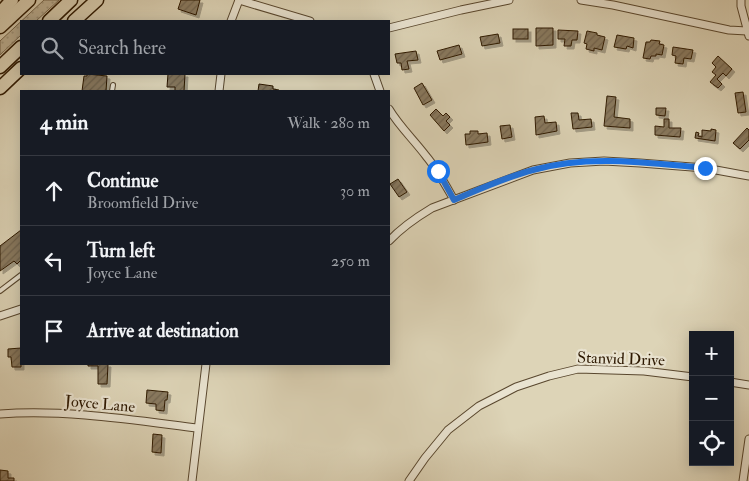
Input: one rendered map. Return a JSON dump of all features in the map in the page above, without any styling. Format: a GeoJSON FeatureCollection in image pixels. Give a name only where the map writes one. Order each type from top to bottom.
{"type":"FeatureCollection","features":[{"type":"Feature","properties":{"kind":"highway"},"geometry":{"type":"LineString","coordinates":[[0,13],[12,0]]}},
{"type":"Feature","properties":{"kind":"highway"},"geometry":{"type":"LineString","coordinates":[[0,27],[29,0]]}},
{"type":"Feature","properties":{"kind":"highway"},"geometry":{"type":"LineString","coordinates":[[50,20],[71,0]]}},
{"type":"Feature","properties":{"kind":"highway"},"geometry":{"type":"LineString","coordinates":[[75,20],[97,0]]}},
{"type":"Feature","properties":{"kind":"highway"},"geometry":{"type":"LineString","coordinates":[[0,67],[20,48]]}},
{"type":"Feature","properties":{"kind":"highway"},"geometry":{"type":"LineString","coordinates":[[0,88],[20,69]]}},
{"type":"Feature","properties":{"kind":"street"},"geometry":{"type":"LineString","coordinates":[[231,20],[239,0],[307,20]]}},
{"type":"Feature","properties":{"kind":"street"},"geometry":{"type":"LineString","coordinates":[[390,28],[509,0]]}},
{"type":"Feature","properties":{"kind":"street"},"geometry":{"type":"LineString","coordinates":[[581,0],[613,2],[748,33],[741,0]]}},
{"type":"Feature","properties":{"kind":"street"},"geometry":{"type":"LineString","coordinates":[[219,90],[221,75]]}},
{"type":"Feature","properties":{"kind":"street"},"geometry":{"type":"LineString","coordinates":[[374,75],[380,90]]}},
{"type":"Feature","properties":{"kind":"street"},"geometry":{"type":"LineString","coordinates":[[390,111],[438,171],[454,200]]}},
{"type":"Feature","properties":{"kind":"street"},"geometry":{"type":"LineString","coordinates":[[390,240],[420,215],[432,208],[533,170],[570,163],[604,161],[640,162],[705,168],[749,176]]}},
{"type":"Feature","properties":{"kind":"street"},"geometry":{"type":"LineString","coordinates":[[0,316],[20,309]]}},
{"type":"Feature","properties":{"kind":"street"},"geometry":{"type":"LineString","coordinates":[[192,481],[206,365]]}},
{"type":"Feature","properties":{"kind":"street","name":"Stanvid Drive"},"geometry":{"type":"LineString","coordinates":[[409,481],[448,430],[479,406],[516,387],[578,369],[644,371],[689,377]]}},
{"type":"Feature","properties":{"kind":"street"},"geometry":{"type":"LineString","coordinates":[[734,383],[749,385]]}},
{"type":"Feature","properties":{"kind":"street","name":"Joyce Lane"},"geometry":{"type":"LineString","coordinates":[[0,414],[24,412],[59,414],[197,428]]}},
{"type":"Feature","properties":{"kind":"street"},"geometry":{"type":"LineString","coordinates":[[743,481],[749,439]]}},
{"type":"Feature","properties":{"kind":"lane"},"geometry":{"type":"LineString","coordinates":[[112,90],[113,84]]}},
{"type":"Feature","properties":{"kind":"lane"},"geometry":{"type":"LineString","coordinates":[[0,291],[20,276]]}},
{"type":"Feature","properties":{"kind":"shaded area"},"geometry":{"type":"Polygon","coordinates":[[[44,0],[59,0],[37,20],[22,20],[44,0]]]}},
{"type":"Feature","properties":{"kind":"shaded area"},"geometry":{"type":"Polygon","coordinates":[[[20,22],[20,36],[0,55],[0,41],[20,22]]]}},
{"type":"Feature","properties":{"kind":"building"},"geometry":{"type":"Polygon","coordinates":[[[181,0],[200,0],[196,15],[178,9],[181,0]]]}},
{"type":"Feature","properties":{"kind":"building"},"geometry":{"type":"Polygon","coordinates":[[[536,28],[553,28],[553,45],[536,46],[536,28]]]}},
{"type":"Feature","properties":{"kind":"building"},"geometry":{"type":"Polygon","coordinates":[[[513,29],[528,29],[528,39],[513,39],[513,29]]]}},
{"type":"Feature","properties":{"kind":"building"},"geometry":{"type":"Polygon","coordinates":[[[558,30],[578,31],[577,40],[572,40],[571,46],[564,46],[565,39],[558,39],[558,30]]]}},
{"type":"Feature","properties":{"kind":"building"},"geometry":{"type":"Polygon","coordinates":[[[587,31],[605,37],[602,50],[586,49],[587,44],[584,43],[587,31]]]}},
{"type":"Feature","properties":{"kind":"building"},"geometry":{"type":"Polygon","coordinates":[[[498,34],[500,43],[482,46],[480,37],[498,34]]]}},
{"type":"Feature","properties":{"kind":"building"},"geometry":{"type":"Polygon","coordinates":[[[617,35],[634,38],[633,48],[627,46],[626,49],[614,47],[617,35]]]}},
{"type":"Feature","properties":{"kind":"building"},"geometry":{"type":"Polygon","coordinates":[[[651,40],[660,41],[659,44],[664,45],[662,55],[656,54],[656,56],[651,56],[650,59],[643,58],[646,42],[651,40]]]}},
{"type":"Feature","properties":{"kind":"building"},"geometry":{"type":"Polygon","coordinates":[[[459,45],[462,54],[440,60],[437,51],[459,45]]]}},
{"type":"Feature","properties":{"kind":"building"},"geometry":{"type":"Polygon","coordinates":[[[673,47],[693,50],[691,59],[684,58],[683,64],[675,63],[676,56],[672,55],[673,47]]]}},
{"type":"Feature","properties":{"kind":"building"},"geometry":{"type":"Polygon","coordinates":[[[416,51],[418,60],[407,61],[409,69],[402,70],[401,63],[397,63],[395,54],[416,51]]]}},
{"type":"Feature","properties":{"kind":"building"},"geometry":{"type":"Polygon","coordinates":[[[718,56],[732,69],[726,76],[723,73],[717,79],[722,84],[718,88],[710,82],[716,75],[712,72],[716,67],[712,63],[718,56]]]}},
{"type":"Feature","properties":{"kind":"building"},"geometry":{"type":"Polygon","coordinates":[[[168,75],[185,75],[184,90],[175,90],[175,87],[167,87],[168,75]]]}},
{"type":"Feature","properties":{"kind":"building"},"geometry":{"type":"Polygon","coordinates":[[[84,76],[107,76],[106,90],[82,90],[84,76]]]}},
{"type":"Feature","properties":{"kind":"building"},"geometry":{"type":"Polygon","coordinates":[[[422,83],[432,100],[423,105],[414,88],[422,83]]]}},
{"type":"Feature","properties":{"kind":"building"},"geometry":{"type":"Polygon","coordinates":[[[259,84],[273,86],[273,89],[279,90],[258,90],[259,84]]]}},
{"type":"Feature","properties":{"kind":"building"},"geometry":{"type":"Polygon","coordinates":[[[743,92],[746,112],[738,113],[735,93],[743,92]]]}},
{"type":"Feature","properties":{"kind":"building"},"geometry":{"type":"Polygon","coordinates":[[[607,96],[616,97],[614,117],[630,119],[630,128],[604,126],[607,96]]]}},
{"type":"Feature","properties":{"kind":"building"},"geometry":{"type":"Polygon","coordinates":[[[656,108],[666,108],[665,116],[656,115],[656,108]]]}},
{"type":"Feature","properties":{"kind":"building"},"geometry":{"type":"Polygon","coordinates":[[[436,109],[443,116],[446,113],[450,117],[446,121],[450,125],[444,131],[430,115],[436,109]]]}},
{"type":"Feature","properties":{"kind":"building"},"geometry":{"type":"Polygon","coordinates":[[[571,113],[578,113],[579,120],[591,119],[592,127],[573,129],[571,113]]]}},
{"type":"Feature","properties":{"kind":"building"},"geometry":{"type":"Polygon","coordinates":[[[544,116],[545,123],[556,122],[557,131],[536,135],[535,117],[544,116]]]}},
{"type":"Feature","properties":{"kind":"building"},"geometry":{"type":"Polygon","coordinates":[[[664,119],[669,119],[669,128],[681,128],[680,137],[655,135],[655,126],[664,127],[664,119]]]}},
{"type":"Feature","properties":{"kind":"building"},"geometry":{"type":"Polygon","coordinates":[[[510,125],[512,137],[502,139],[500,126],[510,125]]]}},
{"type":"Feature","properties":{"kind":"building"},"geometry":{"type":"Polygon","coordinates":[[[747,128],[749,130],[749,140],[740,149],[733,143],[747,128]]]}},
{"type":"Feature","properties":{"kind":"building"},"geometry":{"type":"Polygon","coordinates":[[[711,129],[716,130],[715,141],[695,138],[696,132],[699,133],[698,136],[702,137],[702,130],[711,131],[711,129]]]}},
{"type":"Feature","properties":{"kind":"building"},"geometry":{"type":"Polygon","coordinates":[[[470,131],[478,131],[478,134],[487,133],[488,142],[466,145],[465,134],[470,134],[470,131]]]}},
{"type":"Feature","properties":{"kind":"building"},"geometry":{"type":"Polygon","coordinates":[[[398,179],[407,192],[399,197],[390,184],[398,179]]]}},
{"type":"Feature","properties":{"kind":"building"},"geometry":{"type":"Polygon","coordinates":[[[20,231],[20,261],[17,264],[14,261],[0,271],[0,246],[20,231]]]}},
{"type":"Feature","properties":{"kind":"building"},"geometry":{"type":"Polygon","coordinates":[[[20,348],[21,367],[12,367],[11,357],[8,357],[8,349],[20,348]]]}},
{"type":"Feature","properties":{"kind":"building"},"geometry":{"type":"Polygon","coordinates":[[[108,365],[107,384],[98,384],[98,366],[88,366],[108,365]]]}},
{"type":"Feature","properties":{"kind":"building"},"geometry":{"type":"Polygon","coordinates":[[[147,390],[168,392],[164,411],[156,410],[156,404],[146,403],[147,390]]]}},
{"type":"Feature","properties":{"kind":"building"},"geometry":{"type":"Polygon","coordinates":[[[153,434],[162,435],[161,453],[152,452],[153,434]]]}},
{"type":"Feature","properties":{"kind":"building"},"geometry":{"type":"Polygon","coordinates":[[[0,470],[8,471],[8,478],[14,478],[14,481],[0,481],[0,470]]]}},
{"type":"Feature","properties":{"kind":"route"},"geometry":{"type":"LineString","coordinates":[[438,171],[454,200],[533,170],[570,163],[604,161],[640,162],[705,168]]}}]}
